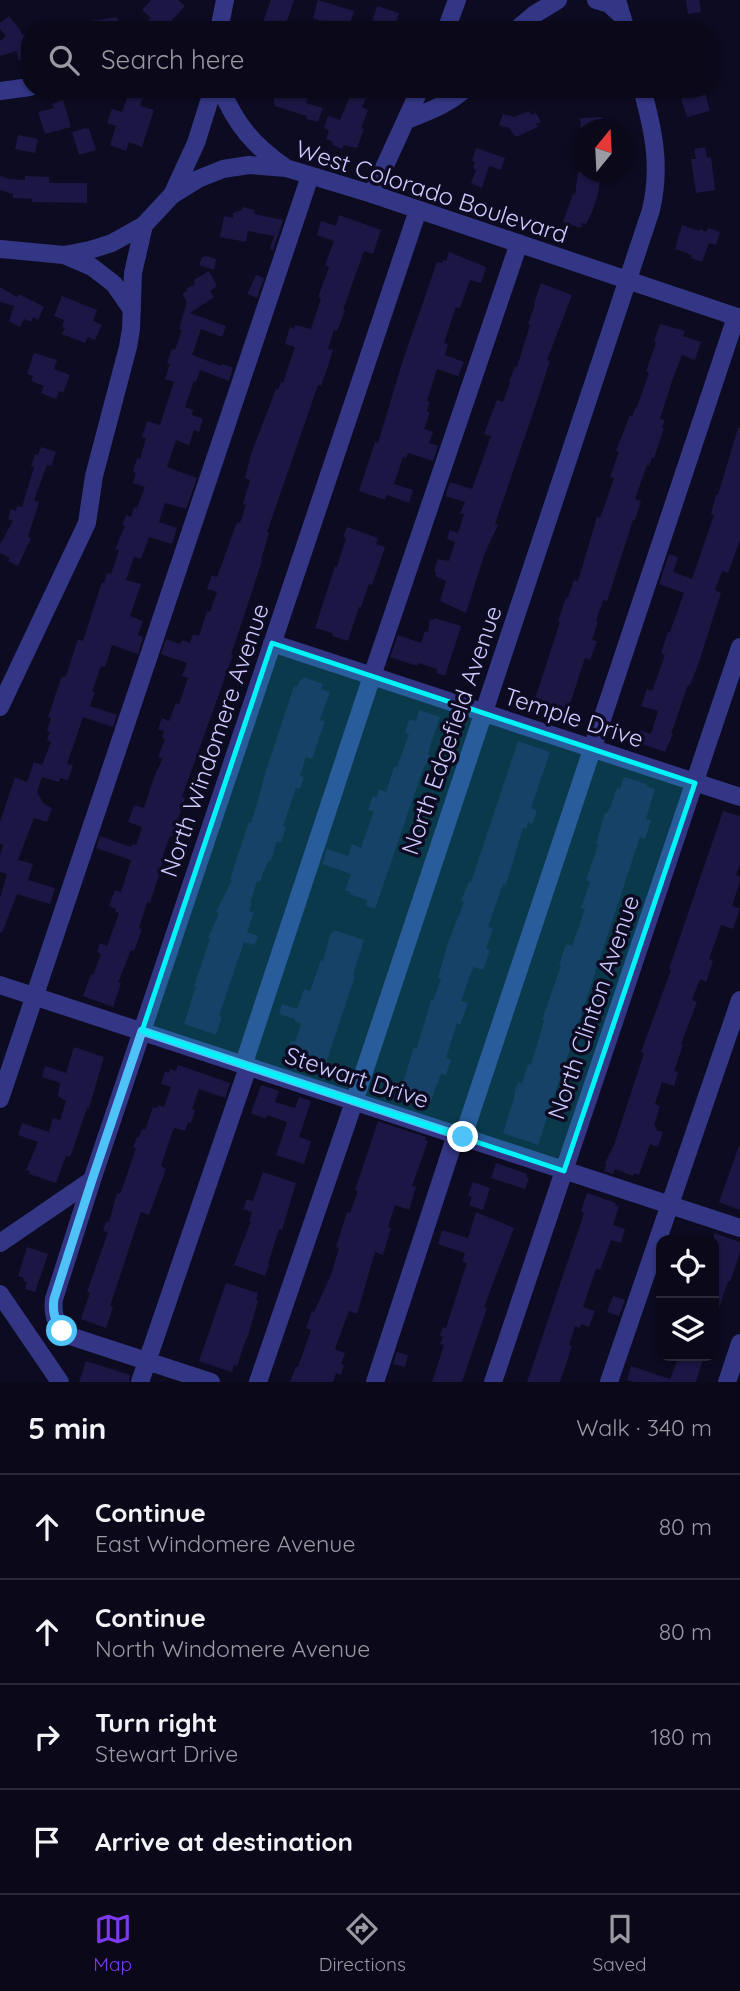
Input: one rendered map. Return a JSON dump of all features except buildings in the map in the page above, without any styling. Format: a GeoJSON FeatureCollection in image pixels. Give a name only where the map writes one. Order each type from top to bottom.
{"type":"FeatureCollection","features":[{"type":"Feature","properties":{"kind":"street"},"geometry":{"type":"LineString","coordinates":[[221,21],[225,0]]}},
{"type":"Feature","properties":{"kind":"street"},"geometry":{"type":"LineString","coordinates":[[449,21],[457,0]]}},
{"type":"Feature","properties":{"kind":"street"},"geometry":{"type":"LineString","coordinates":[[527,21],[558,0]]}},
{"type":"Feature","properties":{"kind":"street"},"geometry":{"type":"LineString","coordinates":[[596,0],[609,4],[621,15]]}},
{"type":"Feature","properties":{"kind":"street"},"geometry":{"type":"LineString","coordinates":[[0,91],[21,88]]}},
{"type":"Feature","properties":{"kind":"street"},"geometry":{"type":"LineString","coordinates":[[173,195],[196,143],[210,98]]}},
{"type":"Feature","properties":{"kind":"street"},"geometry":{"type":"LineString","coordinates":[[226,98],[239,124],[255,145],[286,168]]}},
{"type":"Feature","properties":{"kind":"street"},"geometry":{"type":"LineString","coordinates":[[372,194],[416,98]]}},
{"type":"Feature","properties":{"kind":"street"},"geometry":{"type":"LineString","coordinates":[[407,120],[454,98]]}},
{"type":"Feature","properties":{"kind":"street","name":"North Edgefield Avenue"},"geometry":{"type":"LineString","coordinates":[[258,1382],[629,281],[656,187],[653,136],[644,98]]}},
{"type":"Feature","properties":{"kind":"street","name":"West Colorado Boulevard"},"geometry":{"type":"LineString","coordinates":[[0,248],[64,255],[90,250],[112,243],[144,225],[173,195],[198,179],[223,169],[249,165],[286,168],[372,194],[738,317]]}},
{"type":"Feature","properties":{"kind":"street"},"geometry":{"type":"LineString","coordinates":[[0,1099],[310,176]]}},
{"type":"Feature","properties":{"kind":"street","name":"North Windomere Avenue"},"geometry":{"type":"LineString","coordinates":[[147,1362],[62,1331],[52,1309],[54,1299],[418,210]]}},
{"type":"Feature","properties":{"kind":"street"},"geometry":{"type":"LineString","coordinates":[[0,707],[87,523],[94,475],[128,347],[133,274],[144,225]]}},
{"type":"Feature","properties":{"kind":"street"},"geometry":{"type":"LineString","coordinates":[[140,1382],[246,1067],[372,676],[519,243]]}},
{"type":"Feature","properties":{"kind":"street"},"geometry":{"type":"LineString","coordinates":[[64,255],[92,267],[114,284],[132,310]]}},
{"type":"Feature","properties":{"kind":"street"},"geometry":{"type":"LineString","coordinates":[[375,1382],[593,749],[738,317]]}},
{"type":"Feature","properties":{"kind":"street","name":"Temple Drive"},"geometry":{"type":"LineString","coordinates":[[272,643],[740,797]]}},
{"type":"Feature","properties":{"kind":"street","name":"North Clinton Avenue"},"geometry":{"type":"LineString","coordinates":[[493,1382],[740,647]]}},
{"type":"Feature","properties":{"kind":"street","name":"Stewart Drive"},"geometry":{"type":"LineString","coordinates":[[0,985],[740,1228]]}},
{"type":"Feature","properties":{"kind":"street"},"geometry":{"type":"LineString","coordinates":[[609,1382],[740,1000]]}},
{"type":"Feature","properties":{"kind":"street"},"geometry":{"type":"LineString","coordinates":[[0,1243],[92,1180]]}},
{"type":"Feature","properties":{"kind":"street"},"geometry":{"type":"LineString","coordinates":[[0,1294],[60,1382]]}},
{"type":"Feature","properties":{"kind":"street"},"geometry":{"type":"LineString","coordinates":[[727,1382],[740,1343]]}},
{"type":"Feature","properties":{"kind":"street"},"geometry":{"type":"LineString","coordinates":[[147,1362],[211,1382]]}},
{"type":"Feature","properties":{"kind":"highlighted area"},"geometry":{"type":"Polygon","coordinates":[[[272,643],[695,783],[564,1171],[142,1031],[272,643]]]}},
{"type":"Feature","properties":{"kind":"route"},"geometry":{"type":"LineString","coordinates":[[62,1331],[52,1309],[54,1299],[142,1031],[463,1137]]}}]}
